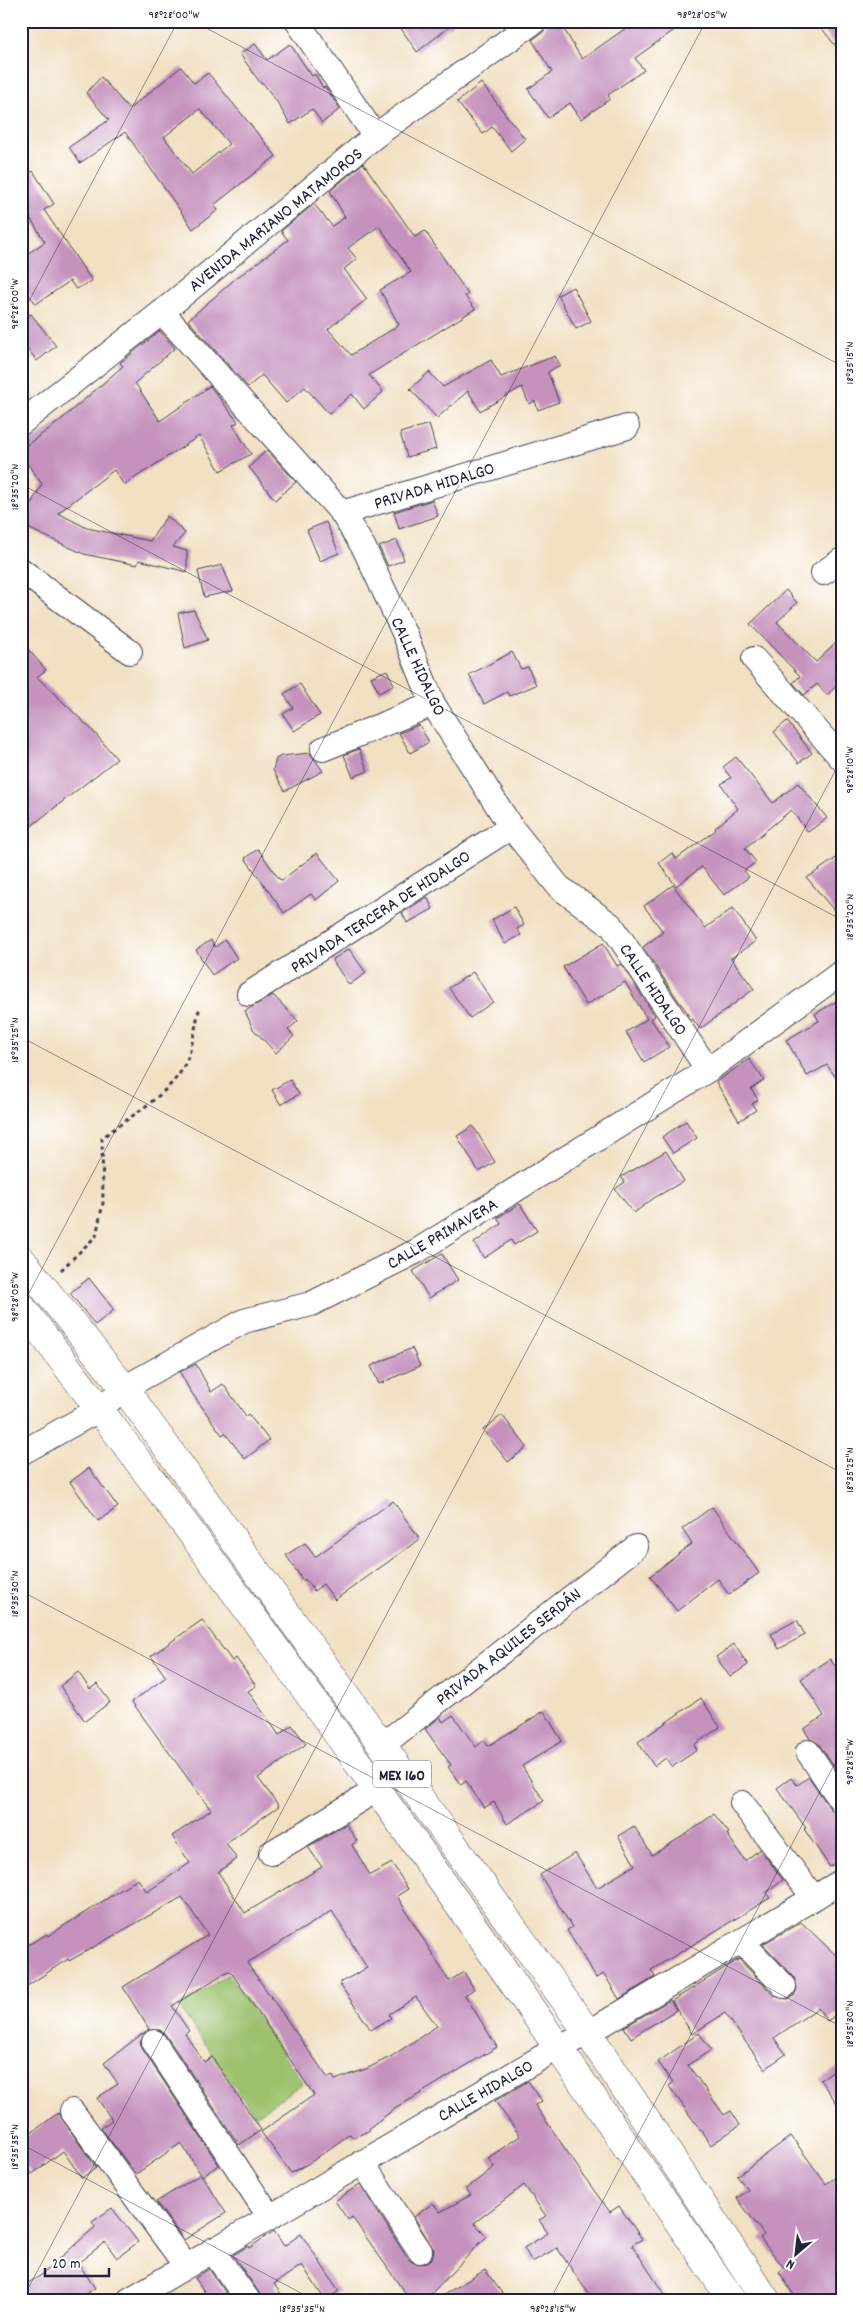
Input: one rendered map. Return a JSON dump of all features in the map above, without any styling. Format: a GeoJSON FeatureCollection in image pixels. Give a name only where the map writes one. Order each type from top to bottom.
{"type":"FeatureCollection","features":[{"type":"Feature","properties":{"kind":"main road","name":"MEX 160"},"geometry":{"type":"LineString","coordinates":[[21,1259],[124,1388],[444,1831],[588,2033],[766,2300]]}},
{"type":"Feature","properties":{"kind":"main road","name":"MEX 160"},"geometry":{"type":"LineString","coordinates":[[21,1306],[100,1409],[378,1789],[559,2047],[732,2300]]}},
{"type":"Feature","properties":{"kind":"street"},"geometry":{"type":"LineString","coordinates":[[297,21],[376,136]]}},
{"type":"Feature","properties":{"kind":"street","name":"AVENIDA MARIANO MATAMOROS"},"geometry":{"type":"LineString","coordinates":[[21,423],[162,312],[376,136],[535,21]]}},
{"type":"Feature","properties":{"kind":"street","name":"CALLE HIDALGO"},"geometry":{"type":"LineString","coordinates":[[162,312],[342,513],[364,548],[405,635],[433,704],[511,827],[559,887],[612,926],[708,1070]]}},
{"type":"Feature","properties":{"kind":"street","name":"PRIVADA HIDALGO"},"geometry":{"type":"LineString","coordinates":[[342,513],[627,427]]}},
{"type":"Feature","properties":{"kind":"street"},"geometry":{"type":"LineString","coordinates":[[21,570],[130,652]]}},
{"type":"Feature","properties":{"kind":"street"},"geometry":{"type":"LineString","coordinates":[[754,659],[842,759]]}},
{"type":"Feature","properties":{"kind":"street"},"geometry":{"type":"LineString","coordinates":[[323,749],[433,704]]}},
{"type":"Feature","properties":{"kind":"street","name":"PRIVADA TERCERA DE HIDALGO"},"geometry":{"type":"LineString","coordinates":[[249,994],[511,827]]}},
{"type":"Feature","properties":{"kind":"street","name":"CALLE PRIMAVERA"},"geometry":{"type":"LineString","coordinates":[[21,1453],[100,1409],[124,1388],[244,1321],[311,1304],[417,1251],[708,1070],[842,972]]}},
{"type":"Feature","properties":{"kind":"street","name":"PRIVADA AQUILES SERDÁN"},"geometry":{"type":"LineString","coordinates":[[381,1746],[636,1547]]}},
{"type":"Feature","properties":{"kind":"street"},"geometry":{"type":"LineString","coordinates":[[808,1752],[842,1802]]}},
{"type":"Feature","properties":{"kind":"street"},"geometry":{"type":"LineString","coordinates":[[271,1853],[378,1789]]}},
{"type":"Feature","properties":{"kind":"street"},"geometry":{"type":"LineString","coordinates":[[742,1802],[814,1898]]}},
{"type":"Feature","properties":{"kind":"street"},"geometry":{"type":"LineString","coordinates":[[417,1846],[444,1831]]}},
{"type":"Feature","properties":{"kind":"street","name":"CALLE HIDALGO"},"geometry":{"type":"LineString","coordinates":[[129,2300],[559,2047],[588,2033],[842,1882]]}},
{"type":"Feature","properties":{"kind":"street"},"geometry":{"type":"LineString","coordinates":[[742,1942],[784,1986]]}},
{"type":"Feature","properties":{"kind":"street"},"geometry":{"type":"LineString","coordinates":[[154,2042],[269,2216]]}},
{"type":"Feature","properties":{"kind":"street"},"geometry":{"type":"LineString","coordinates":[[72,2111],[186,2266]]}},
{"type":"Feature","properties":{"kind":"street"},"geometry":{"type":"LineString","coordinates":[[362,2162],[420,2250]]}},
{"type":"Feature","properties":{"kind":"street"},"geometry":{"type":"LineString","coordinates":[[212,2250],[248,2300]]}},
{"type":"Feature","properties":{"kind":"path"},"geometry":{"type":"LineString","coordinates":[[43,1288],[96,1236],[103,1202],[102,1138],[157,1096],[177,1076],[184,1065],[200,1006]]}},
{"type":"Feature","properties":{"kind":"green space"},"geometry":{"type":"Polygon","coordinates":[[[228,1974],[303,2083],[255,2116],[179,2007],[228,1974]]]}},
{"type":"Feature","properties":{"kind":"building"},"geometry":{"type":"Polygon","coordinates":[[[396,21],[457,21],[417,52],[396,21]]]}},
{"type":"Feature","properties":{"kind":"building"},"geometry":{"type":"Polygon","coordinates":[[[548,21],[559,21],[582,59],[636,21],[687,21],[635,58],[644,70],[608,95],[610,99],[581,119],[570,103],[548,118],[528,89],[552,72],[532,40],[543,32],[548,21]]]}},
{"type":"Feature","properties":{"kind":"building"},"geometry":{"type":"Polygon","coordinates":[[[816,21],[837,21],[842,28],[842,54],[816,21]]]}},
{"type":"Feature","properties":{"kind":"building"},"geometry":{"type":"Polygon","coordinates":[[[255,44],[267,60],[290,44],[312,76],[315,74],[323,88],[325,87],[340,109],[322,123],[312,109],[290,124],[277,102],[263,83],[261,84],[240,54],[255,44]]]}},
{"type":"Feature","properties":{"kind":"building"},"geometry":{"type":"Polygon","coordinates":[[[181,67],[194,83],[208,73],[276,156],[214,205],[218,210],[193,229],[125,132],[80,163],[69,147],[109,120],[86,93],[101,77],[129,109],[181,67]],[[200,109],[164,137],[192,174],[229,144],[200,109]]]}},
{"type":"Feature","properties":{"kind":"building"},"geometry":{"type":"Polygon","coordinates":[[[481,83],[525,139],[511,151],[492,127],[483,134],[457,102],[481,83]]]}},
{"type":"Feature","properties":{"kind":"building"},"geometry":{"type":"Polygon","coordinates":[[[363,163],[415,237],[425,231],[468,294],[465,296],[475,309],[369,375],[383,392],[364,409],[352,394],[329,414],[305,387],[286,403],[262,375],[248,387],[188,320],[235,279],[288,240],[281,231],[314,204],[332,226],[345,217],[330,191],[363,163]],[[379,226],[348,248],[357,259],[344,269],[367,299],[328,329],[351,355],[399,325],[380,290],[411,272],[379,226]]]}},
{"type":"Feature","properties":{"kind":"building"},"geometry":{"type":"Polygon","coordinates":[[[33,171],[54,204],[44,210],[92,281],[76,289],[70,281],[36,304],[21,283],[21,258],[45,242],[21,203],[21,178],[33,171]]]}},
{"type":"Feature","properties":{"kind":"building"},"geometry":{"type":"Polygon","coordinates":[[[573,287],[591,321],[576,329],[558,295],[573,287]]]}},
{"type":"Feature","properties":{"kind":"building"},"geometry":{"type":"Polygon","coordinates":[[[31,314],[56,346],[37,361],[21,340],[21,322],[31,314]]]}},
{"type":"Feature","properties":{"kind":"building"},"geometry":{"type":"Polygon","coordinates":[[[160,331],[175,348],[135,383],[160,421],[210,386],[238,422],[233,425],[251,454],[220,471],[199,436],[124,485],[114,470],[58,513],[87,528],[150,541],[167,516],[185,533],[173,547],[187,551],[187,572],[139,560],[137,565],[84,554],[21,525],[21,521],[42,484],[21,455],[21,449],[56,424],[123,366],[120,363],[160,331]]]}},
{"type":"Feature","properties":{"kind":"building"},"geometry":{"type":"Polygon","coordinates":[[[555,356],[560,365],[548,372],[559,402],[538,410],[535,401],[529,404],[522,387],[480,411],[468,391],[437,418],[410,389],[429,372],[443,387],[491,360],[501,377],[555,356]]]}},
{"type":"Feature","properties":{"kind":"building"},"geometry":{"type":"Polygon","coordinates":[[[429,424],[436,449],[407,457],[400,433],[429,424]]]}},
{"type":"Feature","properties":{"kind":"building"},"geometry":{"type":"Polygon","coordinates":[[[267,450],[296,482],[275,500],[249,467],[267,450]]]}},
{"type":"Feature","properties":{"kind":"building"},"geometry":{"type":"Polygon","coordinates":[[[432,500],[438,516],[399,529],[394,512],[432,500]]]}},
{"type":"Feature","properties":{"kind":"building"},"geometry":{"type":"Polygon","coordinates":[[[326,522],[339,553],[320,561],[307,530],[326,522]]]}},
{"type":"Feature","properties":{"kind":"building"},"geometry":{"type":"Polygon","coordinates":[[[397,540],[404,560],[388,566],[379,547],[397,540]]]}},
{"type":"Feature","properties":{"kind":"building"},"geometry":{"type":"Polygon","coordinates":[[[222,565],[233,591],[204,597],[198,571],[222,565]]]}},
{"type":"Feature","properties":{"kind":"building"},"geometry":{"type":"Polygon","coordinates":[[[786,590],[797,603],[777,622],[816,662],[842,637],[842,681],[827,695],[817,684],[804,695],[793,683],[800,676],[750,624],[786,590]]]}},
{"type":"Feature","properties":{"kind":"building"},"geometry":{"type":"Polygon","coordinates":[[[194,610],[208,640],[185,648],[178,613],[194,610]]]}},
{"type":"Feature","properties":{"kind":"building"},"geometry":{"type":"Polygon","coordinates":[[[21,641],[46,670],[37,677],[92,730],[117,759],[21,834],[21,641]]]}},
{"type":"Feature","properties":{"kind":"building"},"geometry":{"type":"Polygon","coordinates":[[[512,652],[521,669],[528,667],[536,685],[509,696],[507,692],[484,704],[469,675],[512,652]]]}},
{"type":"Feature","properties":{"kind":"building"},"geometry":{"type":"Polygon","coordinates":[[[387,670],[394,685],[379,693],[371,677],[387,670]]]}},
{"type":"Feature","properties":{"kind":"building"},"geometry":{"type":"Polygon","coordinates":[[[300,684],[320,715],[294,731],[283,714],[293,708],[284,694],[300,684]]]}},
{"type":"Feature","properties":{"kind":"building"},"geometry":{"type":"Polygon","coordinates":[[[787,721],[812,753],[799,763],[774,732],[787,721]]]}},
{"type":"Feature","properties":{"kind":"building"},"geometry":{"type":"Polygon","coordinates":[[[419,725],[429,742],[410,753],[399,733],[419,725]]]}},
{"type":"Feature","properties":{"kind":"building"},"geometry":{"type":"Polygon","coordinates":[[[359,749],[368,771],[353,777],[344,755],[359,749]]]}},
{"type":"Feature","properties":{"kind":"building"},"geometry":{"type":"Polygon","coordinates":[[[310,753],[323,771],[285,791],[273,770],[276,759],[281,756],[310,753]]]}},
{"type":"Feature","properties":{"kind":"building"},"geometry":{"type":"Polygon","coordinates":[[[736,757],[773,803],[798,783],[827,818],[808,832],[791,810],[745,848],[756,862],[744,871],[749,877],[724,895],[702,867],[676,886],[659,863],[672,853],[676,859],[716,830],[715,828],[738,809],[721,784],[731,778],[723,767],[736,757]]]}},
{"type":"Feature","properties":{"kind":"building"},"geometry":{"type":"Polygon","coordinates":[[[258,849],[279,879],[282,880],[317,853],[339,881],[316,900],[311,894],[284,913],[245,858],[258,849]]]}},
{"type":"Feature","properties":{"kind":"building"},"geometry":{"type":"Polygon","coordinates":[[[842,854],[842,920],[807,878],[842,854]]]}},
{"type":"Feature","properties":{"kind":"building"},"geometry":{"type":"Polygon","coordinates":[[[673,885],[705,928],[733,908],[756,941],[731,958],[754,989],[700,1029],[678,1000],[643,947],[663,932],[644,906],[673,885]]]}},
{"type":"Feature","properties":{"kind":"building"},"geometry":{"type":"Polygon","coordinates":[[[427,897],[433,909],[407,923],[402,913],[427,897]]]}},
{"type":"Feature","properties":{"kind":"building"},"geometry":{"type":"Polygon","coordinates":[[[514,907],[524,925],[517,929],[521,935],[505,944],[492,920],[514,907]]]}},
{"type":"Feature","properties":{"kind":"building"},"geometry":{"type":"Polygon","coordinates":[[[211,940],[215,947],[225,940],[237,958],[212,975],[196,950],[211,940]]]}},
{"type":"Feature","properties":{"kind":"building"},"geometry":{"type":"Polygon","coordinates":[[[603,943],[617,966],[621,964],[655,1016],[651,1019],[669,1047],[644,1062],[626,1032],[647,1019],[625,982],[586,1005],[563,967],[603,943]]]}},
{"type":"Feature","properties":{"kind":"building"},"geometry":{"type":"Polygon","coordinates":[[[349,949],[366,973],[349,985],[332,960],[349,949]]]}},
{"type":"Feature","properties":{"kind":"building"},"geometry":{"type":"Polygon","coordinates":[[[473,972],[493,1002],[470,1018],[449,988],[473,972]]]}},
{"type":"Feature","properties":{"kind":"building"},"geometry":{"type":"Polygon","coordinates":[[[273,995],[298,1021],[288,1030],[294,1036],[276,1053],[253,1029],[245,1011],[273,995]]]}},
{"type":"Feature","properties":{"kind":"building"},"geometry":{"type":"Polygon","coordinates":[[[842,998],[842,1086],[827,1065],[807,1076],[786,1040],[819,1021],[815,1014],[842,998]]]}},
{"type":"Feature","properties":{"kind":"building"},"geometry":{"type":"Polygon","coordinates":[[[749,1059],[764,1080],[751,1089],[758,1100],[752,1104],[756,1110],[739,1121],[716,1082],[749,1059]]]}},
{"type":"Feature","properties":{"kind":"building"},"geometry":{"type":"Polygon","coordinates":[[[290,1080],[299,1094],[281,1105],[272,1090],[290,1080]]]}},
{"type":"Feature","properties":{"kind":"building"},"geometry":{"type":"Polygon","coordinates":[[[686,1121],[697,1138],[673,1153],[662,1137],[686,1121]]]}},
{"type":"Feature","properties":{"kind":"building"},"geometry":{"type":"Polygon","coordinates":[[[473,1126],[495,1162],[479,1172],[457,1136],[473,1126]]]}},
{"type":"Feature","properties":{"kind":"building"},"geometry":{"type":"Polygon","coordinates":[[[666,1151],[684,1181],[654,1198],[634,1213],[615,1189],[625,1182],[621,1177],[666,1151]]]}},
{"type":"Feature","properties":{"kind":"building"},"geometry":{"type":"Polygon","coordinates":[[[520,1204],[537,1231],[514,1245],[511,1240],[484,1258],[474,1243],[501,1224],[497,1218],[520,1204]]]}},
{"type":"Feature","properties":{"kind":"building"},"geometry":{"type":"Polygon","coordinates":[[[442,1254],[458,1280],[429,1298],[413,1271],[442,1254]]]}},
{"type":"Feature","properties":{"kind":"building"},"geometry":{"type":"Polygon","coordinates":[[[89,1278],[114,1310],[95,1325],[70,1293],[89,1278]]]}},
{"type":"Feature","properties":{"kind":"building"},"geometry":{"type":"Polygon","coordinates":[[[412,1348],[420,1366],[379,1384],[371,1366],[412,1348]]]}},
{"type":"Feature","properties":{"kind":"building"},"geometry":{"type":"Polygon","coordinates":[[[196,1364],[211,1392],[223,1384],[246,1416],[248,1414],[269,1440],[245,1459],[225,1433],[222,1435],[189,1389],[180,1372],[196,1364]]]}},
{"type":"Feature","properties":{"kind":"building"},"geometry":{"type":"Polygon","coordinates":[[[502,1415],[527,1447],[508,1462],[483,1430],[502,1415]]]}},
{"type":"Feature","properties":{"kind":"building"},"geometry":{"type":"Polygon","coordinates":[[[89,1468],[118,1507],[98,1521],[70,1482],[89,1468]]]}},
{"type":"Feature","properties":{"kind":"building"},"geometry":{"type":"Polygon","coordinates":[[[393,1501],[420,1539],[335,1600],[323,1584],[314,1591],[305,1579],[303,1581],[286,1555],[305,1543],[315,1557],[393,1501]]]}},
{"type":"Feature","properties":{"kind":"building"},"geometry":{"type":"Polygon","coordinates":[[[712,1507],[759,1573],[729,1595],[718,1579],[677,1611],[650,1576],[692,1544],[682,1529],[712,1507]]]}},
{"type":"Feature","properties":{"kind":"building"},"geometry":{"type":"Polygon","coordinates":[[[202,1620],[232,1661],[236,1658],[256,1686],[248,1691],[279,1735],[292,1725],[306,1744],[258,1778],[279,1806],[226,1843],[237,1859],[218,1872],[245,1913],[322,1867],[308,1847],[346,1824],[357,1841],[352,1845],[370,1875],[392,1863],[408,1889],[397,1896],[449,1981],[464,1972],[474,1989],[465,1995],[497,2047],[393,2110],[369,2128],[370,2130],[353,2138],[350,2134],[311,2162],[291,2173],[261,2132],[314,2095],[231,1972],[228,1971],[172,2006],[189,2031],[185,2034],[204,2062],[212,2057],[261,2130],[239,2145],[165,2034],[160,2030],[147,2030],[149,2029],[123,1987],[208,1935],[182,1897],[69,1961],[68,1959],[21,1990],[21,1949],[47,1934],[48,1936],[138,1879],[147,1892],[190,1863],[172,1836],[211,1810],[132,1702],[166,1677],[151,1656],[202,1620]],[[332,1911],[247,1963],[328,2078],[333,2076],[335,2080],[366,2069],[392,2056],[437,2026],[416,1997],[389,2014],[391,2018],[371,2030],[339,1983],[367,1968],[332,1911]]]}},
{"type":"Feature","properties":{"kind":"building"},"geometry":{"type":"Polygon","coordinates":[[[797,1620],[805,1635],[779,1649],[771,1634],[797,1620]]]}},
{"type":"Feature","properties":{"kind":"building"},"geometry":{"type":"Polygon","coordinates":[[[734,1644],[748,1665],[730,1677],[716,1657],[734,1644]]]}},
{"type":"Feature","properties":{"kind":"building"},"geometry":{"type":"Polygon","coordinates":[[[830,1659],[842,1676],[842,1762],[834,1766],[819,1744],[810,1739],[804,1729],[824,1716],[801,1679],[830,1659]]]}},
{"type":"Feature","properties":{"kind":"building"},"geometry":{"type":"Polygon","coordinates":[[[78,1672],[90,1689],[97,1684],[110,1702],[85,1721],[60,1686],[78,1672]]]}},
{"type":"Feature","properties":{"kind":"building"},"geometry":{"type":"Polygon","coordinates":[[[701,1698],[720,1727],[694,1745],[697,1750],[672,1767],[666,1758],[654,1766],[638,1742],[701,1698]]]}},
{"type":"Feature","properties":{"kind":"building"},"geometry":{"type":"Polygon","coordinates":[[[544,1711],[562,1741],[522,1766],[544,1801],[507,1824],[494,1802],[484,1808],[466,1781],[461,1785],[448,1767],[451,1765],[425,1729],[440,1717],[443,1722],[453,1715],[476,1747],[484,1740],[488,1746],[544,1711]]]}},
{"type":"Feature","properties":{"kind":"building"},"geometry":{"type":"Polygon","coordinates":[[[809,1777],[831,1810],[842,1816],[842,1859],[830,1867],[804,1829],[806,1828],[777,1788],[791,1778],[797,1785],[809,1777]]]}},
{"type":"Feature","properties":{"kind":"building"},"geometry":{"type":"Polygon","coordinates":[[[714,1814],[729,1833],[727,1834],[745,1861],[760,1849],[783,1880],[766,1893],[770,1898],[651,1970],[655,1977],[619,1999],[604,1974],[596,1978],[567,1930],[572,1927],[540,1875],[575,1853],[597,1888],[635,1865],[618,1836],[634,1826],[652,1855],[688,1833],[714,1814]]]}},
{"type":"Feature","properties":{"kind":"building"},"geometry":{"type":"Polygon","coordinates":[[[801,1922],[842,1961],[842,2011],[827,2021],[818,2008],[774,2038],[786,2054],[765,2069],[725,2013],[692,2034],[672,2001],[739,1959],[774,1996],[787,1999],[794,1996],[797,1989],[794,1977],[763,1944],[801,1922]]]}},
{"type":"Feature","properties":{"kind":"building"},"geometry":{"type":"Polygon","coordinates":[[[670,2000],[676,2010],[631,2038],[624,2027],[670,2000]]]}},
{"type":"Feature","properties":{"kind":"building"},"geometry":{"type":"Polygon","coordinates":[[[146,2031],[140,2042],[143,2050],[219,2165],[202,2176],[181,2143],[136,2174],[101,2128],[112,2120],[97,2098],[118,2084],[104,2063],[146,2031]]]}},
{"type":"Feature","properties":{"kind":"building"},"geometry":{"type":"Polygon","coordinates":[[[699,2033],[711,2050],[688,2065],[724,2115],[731,2111],[740,2125],[711,2145],[669,2086],[673,2083],[658,2062],[699,2033]]]}},
{"type":"Feature","properties":{"kind":"building"},"geometry":{"type":"Polygon","coordinates":[[[842,2064],[842,2110],[820,2080],[842,2064]]]}},
{"type":"Feature","properties":{"kind":"building"},"geometry":{"type":"Polygon","coordinates":[[[528,2081],[542,2101],[535,2105],[590,2185],[610,2212],[619,2206],[642,2239],[632,2245],[668,2300],[593,2300],[557,2248],[532,2262],[524,2248],[548,2233],[539,2220],[546,2216],[524,2185],[474,2223],[487,2236],[425,2300],[410,2300],[352,2217],[348,2220],[335,2201],[360,2184],[408,2259],[414,2263],[427,2263],[432,2258],[434,2250],[414,2217],[433,2203],[440,2212],[471,2195],[466,2189],[494,2167],[488,2158],[520,2136],[495,2101],[528,2081]]]}},
{"type":"Feature","properties":{"kind":"building"},"geometry":{"type":"Polygon","coordinates":[[[58,2113],[96,2167],[82,2178],[63,2151],[32,2174],[21,2159],[21,2151],[28,2146],[23,2139],[58,2113]]]}},
{"type":"Feature","properties":{"kind":"building"},"geometry":{"type":"Polygon","coordinates":[[[791,2136],[826,2184],[842,2173],[842,2293],[831,2300],[797,2300],[779,2272],[784,2268],[760,2238],[764,2235],[737,2198],[748,2190],[737,2176],[791,2136]]]}},
{"type":"Feature","properties":{"kind":"building"},"geometry":{"type":"Polygon","coordinates":[[[201,2174],[226,2213],[184,2240],[156,2202],[201,2174]]]}},
{"type":"Feature","properties":{"kind":"building"},"geometry":{"type":"Polygon","coordinates":[[[112,2208],[138,2242],[117,2258],[105,2242],[78,2263],[95,2288],[77,2300],[21,2300],[21,2287],[40,2276],[95,2227],[92,2222],[112,2208]]]}},
{"type":"Feature","properties":{"kind":"building"},"geometry":{"type":"Polygon","coordinates":[[[274,2231],[284,2246],[301,2234],[339,2291],[325,2300],[302,2265],[274,2284],[281,2294],[272,2300],[264,2300],[233,2255],[248,2246],[249,2248],[274,2231]]]}},
{"type":"Feature","properties":{"kind":"building"},"geometry":{"type":"Polygon","coordinates":[[[209,2269],[226,2293],[218,2300],[210,2300],[195,2278],[209,2269]]]}},
{"type":"Feature","properties":{"kind":"building"},"geometry":{"type":"Polygon","coordinates":[[[485,2270],[507,2300],[435,2300],[485,2270]]]}}]}
